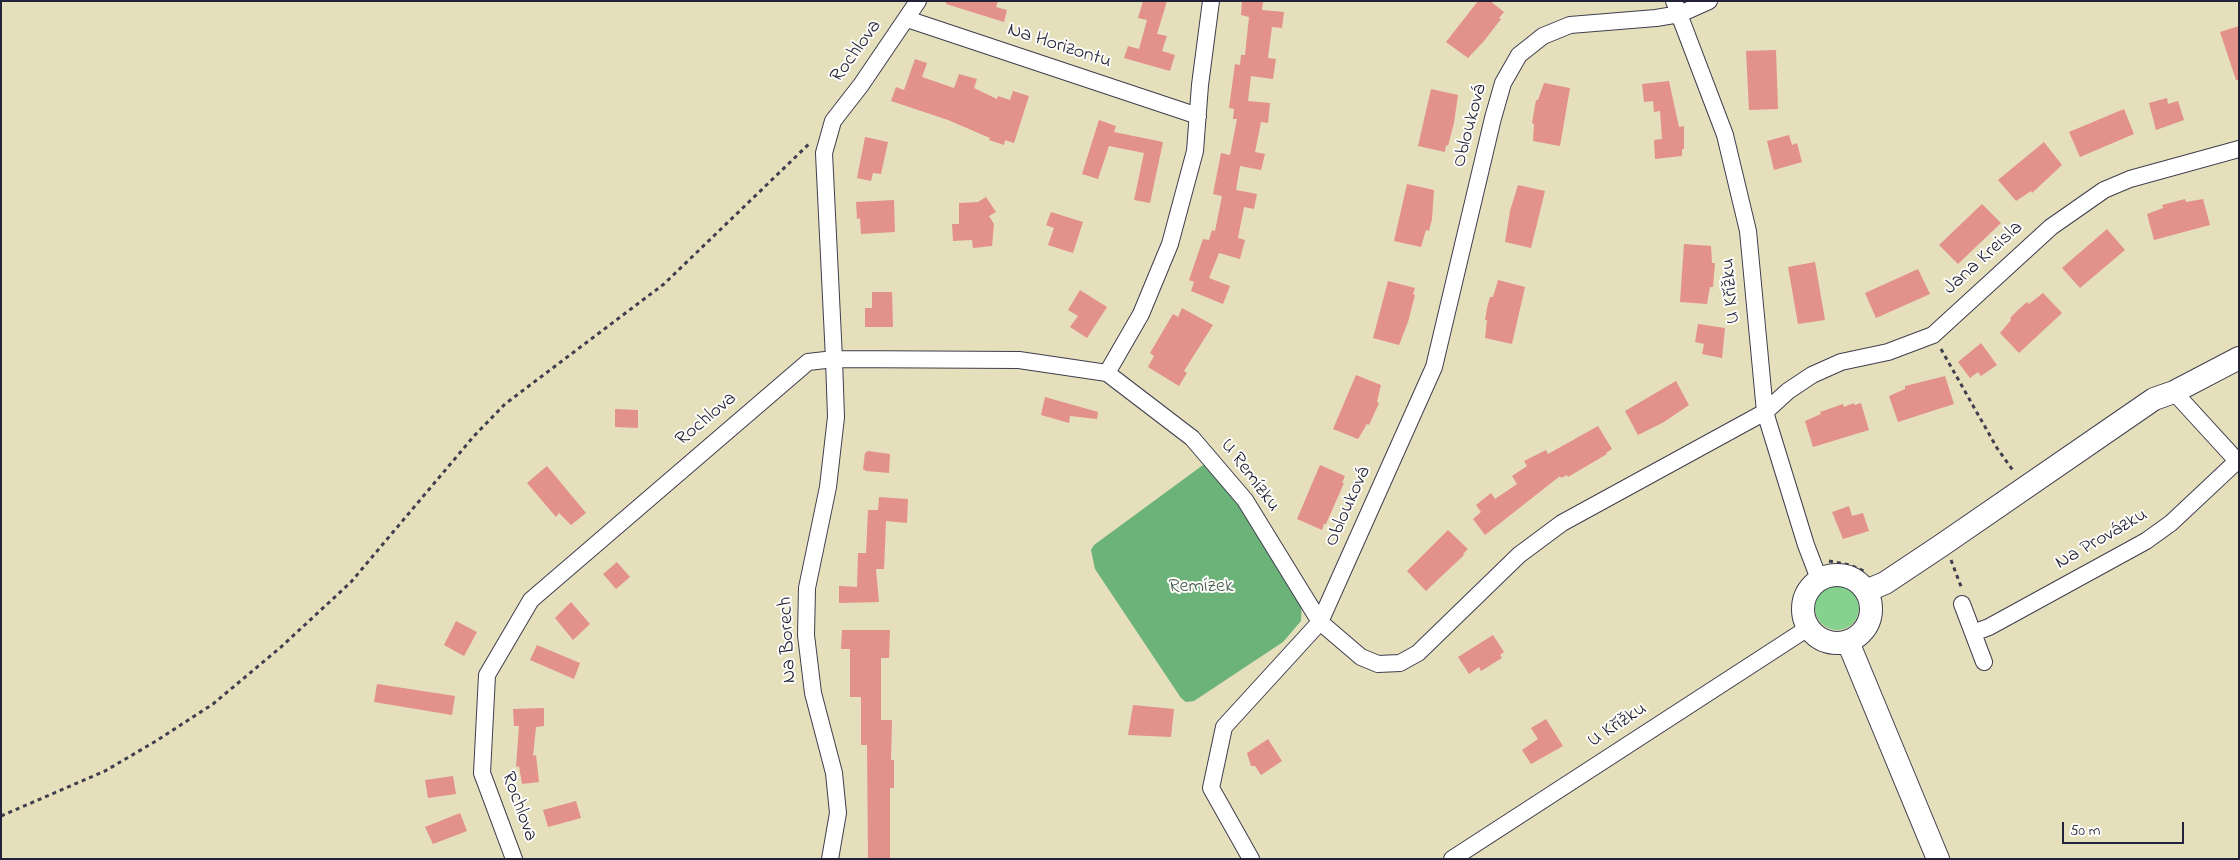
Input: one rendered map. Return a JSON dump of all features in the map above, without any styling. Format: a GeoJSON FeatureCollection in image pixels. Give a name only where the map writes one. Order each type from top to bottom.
{"type":"FeatureCollection","features":[{"type":"Feature","properties":{"kind":"street","name":"Rochlova"},"geometry":{"type":"LineString","coordinates":[[514,859],[482,773],[487,675],[531,600],[808,362],[834,359],[824,153],[833,120],[907,19],[918,1]]}},
{"type":"Feature","properties":{"kind":"street"},"geometry":{"type":"LineString","coordinates":[[1107,373],[1141,314],[1170,244],[1195,151],[1211,1]]}},
{"type":"Feature","properties":{"kind":"street"},"geometry":{"type":"LineString","coordinates":[[1677,8],[1709,1]]}},
{"type":"Feature","properties":{"kind":"street","name":"U Křížku"},"geometry":{"type":"LineString","coordinates":[[1677,8],[1724,135],[1748,232],[1765,412],[1806,545],[1822,570]]}},
{"type":"Feature","properties":{"kind":"street","name":"Oblouková"},"geometry":{"type":"LineString","coordinates":[[1320,622],[1434,367],[1503,82],[1519,55],[1543,36],[1570,25],[1656,18],[1677,8]]}},
{"type":"Feature","properties":{"kind":"street","name":"Na Horizontu"},"geometry":{"type":"LineString","coordinates":[[907,19],[1198,116]]}},
{"type":"Feature","properties":{"kind":"street","name":"Jana Kreisla"},"geometry":{"type":"LineString","coordinates":[[1765,412],[1788,391],[1812,375],[1841,362],[1888,352],[1933,335],[2051,228],[2104,190],[2130,179],[2239,149]]}},
{"type":"Feature","properties":{"kind":"street"},"geometry":{"type":"LineString","coordinates":[[1867,582],[1871,611],[1869,621],[1857,637],[1848,642],[1837,644],[1825,642],[1815,636],[1803,618],[1802,607],[1810,586],[1822,570],[1827,576],[1845,575],[1867,582],[1885,583],[2154,399],[2174,392],[2239,358]]}},
{"type":"Feature","properties":{"kind":"street","name":"U Remízku"},"geometry":{"type":"LineString","coordinates":[[834,359],[1019,360],[1107,373],[1192,438],[1245,500],[1320,622]]}},
{"type":"Feature","properties":{"kind":"street","name":"Na Borech"},"geometry":{"type":"LineString","coordinates":[[830,859],[838,813],[836,789],[834,773],[813,693],[806,635],[807,588],[828,487],[835,426],[834,359]]}},
{"type":"Feature","properties":{"kind":"street"},"geometry":{"type":"LineString","coordinates":[[2174,392],[2238,462]]}},
{"type":"Feature","properties":{"kind":"street"},"geometry":{"type":"LineString","coordinates":[[1251,859],[1211,788],[1224,727],[1320,622],[1361,657],[1378,664],[1400,663],[1418,653],[1519,555],[1562,523],[1765,412]]}},
{"type":"Feature","properties":{"kind":"street","name":"Na Provázku"},"geometry":{"type":"LineString","coordinates":[[1974,633],[1989,627],[2146,541],[2172,523],[2238,462]]}},
{"type":"Feature","properties":{"kind":"street"},"geometry":{"type":"LineString","coordinates":[[1962,604],[1984,662]]}},
{"type":"Feature","properties":{"kind":"street","name":"U Křížku"},"geometry":{"type":"LineString","coordinates":[[1452,859],[1808,628]]}},
{"type":"Feature","properties":{"kind":"street"},"geometry":{"type":"LineString","coordinates":[[1848,642],[1938,859]]}},
{"type":"Feature","properties":{"kind":"path"},"geometry":{"type":"LineString","coordinates":[[1,816],[105,771],[213,704],[281,647],[351,582],[474,436],[505,404],[664,284],[812,141]]}},
{"type":"Feature","properties":{"kind":"path"},"geometry":{"type":"LineString","coordinates":[[1933,335],[1997,448],[2024,487]]}},
{"type":"Feature","properties":{"kind":"path"},"geometry":{"type":"LineString","coordinates":[[1950,555],[1964,594],[1962,604]]}},
{"type":"Feature","properties":{"kind":"path"},"geometry":{"type":"LineString","coordinates":[[1822,570],[1850,565],[1867,582]]}},
{"type":"Feature","properties":{"kind":"green space","name":"Remízek"},"geometry":{"type":"Polygon","coordinates":[[[1213,464],[1302,598],[1301,621],[1283,642],[1194,701],[1186,702],[1181,698],[1095,569],[1091,550],[1094,545],[1203,465],[1213,464]]]}},
{"type":"Feature","properties":{"kind":"green space"},"geometry":{"type":"Polygon","coordinates":[[[1841,586],[1853,592],[1858,599],[1858,617],[1853,624],[1846,629],[1833,630],[1825,627],[1818,620],[1815,604],[1818,596],[1825,589],[1841,586]]]}},
{"type":"Feature","properties":{"kind":"building"},"geometry":{"type":"Polygon","coordinates":[[[946,1],[998,1],[996,7],[1007,10],[1004,22],[946,4],[946,1]]]}},
{"type":"Feature","properties":{"kind":"building"},"geometry":{"type":"Polygon","coordinates":[[[1143,1],[1167,1],[1157,34],[1167,36],[1162,51],[1175,55],[1170,71],[1124,58],[1128,46],[1139,49],[1147,20],[1138,18],[1143,1]]]}},
{"type":"Feature","properties":{"kind":"building"},"geometry":{"type":"Polygon","coordinates":[[[1242,1],[1263,2],[1262,10],[1284,12],[1282,28],[1272,27],[1268,58],[1276,59],[1273,79],[1251,76],[1248,101],[1270,103],[1268,123],[1261,122],[1255,152],[1265,154],[1261,170],[1240,166],[1236,190],[1257,194],[1254,209],[1244,207],[1238,238],[1245,240],[1240,259],[1219,253],[1209,278],[1230,286],[1223,304],[1191,291],[1194,282],[1189,280],[1203,239],[1209,240],[1212,230],[1215,231],[1222,196],[1213,194],[1221,153],[1230,155],[1237,119],[1233,119],[1234,109],[1229,108],[1235,64],[1240,65],[1241,55],[1245,55],[1249,17],[1241,15],[1242,1]]]}},
{"type":"Feature","properties":{"kind":"building"},"geometry":{"type":"Polygon","coordinates":[[[1478,1],[1490,1],[1504,12],[1499,18],[1501,19],[1484,41],[1468,58],[1446,42],[1478,1]]]}},
{"type":"Feature","properties":{"kind":"building"},"geometry":{"type":"Polygon","coordinates":[[[2239,26],[2239,80],[2236,80],[2220,32],[2239,26]]]}},
{"type":"Feature","properties":{"kind":"building"},"geometry":{"type":"Polygon","coordinates":[[[1776,50],[1778,109],[1749,110],[1746,51],[1776,50]]]}},
{"type":"Feature","properties":{"kind":"building"},"geometry":{"type":"Polygon","coordinates":[[[915,59],[927,63],[922,77],[954,88],[959,74],[977,79],[974,88],[997,99],[998,96],[1010,100],[1013,91],[1029,96],[1014,143],[1005,140],[1004,145],[989,140],[990,138],[948,120],[891,101],[896,87],[904,90],[915,59]]]}},
{"type":"Feature","properties":{"kind":"building"},"geometry":{"type":"Polygon","coordinates":[[[1669,81],[1679,127],[1684,126],[1684,149],[1682,149],[1682,156],[1655,159],[1654,140],[1662,139],[1660,111],[1654,112],[1653,101],[1644,102],[1642,84],[1669,81]]]}},
{"type":"Feature","properties":{"kind":"building"},"geometry":{"type":"Polygon","coordinates":[[[1544,83],[1570,88],[1560,146],[1533,141],[1534,124],[1532,123],[1536,100],[1538,100],[1544,83]]]}},
{"type":"Feature","properties":{"kind":"building"},"geometry":{"type":"Polygon","coordinates":[[[1431,89],[1458,95],[1454,123],[1445,152],[1418,146],[1431,89]]]}},
{"type":"Feature","properties":{"kind":"building"},"geometry":{"type":"Polygon","coordinates":[[[2167,98],[2168,104],[2178,101],[2184,120],[2156,130],[2149,103],[2167,98]]]}},
{"type":"Feature","properties":{"kind":"building"},"geometry":{"type":"Polygon","coordinates":[[[2124,109],[2134,134],[2080,157],[2069,132],[2124,109]]]}},
{"type":"Feature","properties":{"kind":"building"},"geometry":{"type":"Polygon","coordinates":[[[1099,120],[1116,126],[1114,132],[1163,142],[1150,203],[1134,200],[1144,153],[1109,146],[1098,179],[1082,174],[1099,120]]]}},
{"type":"Feature","properties":{"kind":"building"},"geometry":{"type":"Polygon","coordinates":[[[1789,135],[1792,145],[1797,143],[1802,162],[1774,170],[1767,141],[1789,135]]]}},
{"type":"Feature","properties":{"kind":"building"},"geometry":{"type":"Polygon","coordinates":[[[865,137],[888,142],[881,174],[873,173],[871,181],[857,178],[865,137]]]}},
{"type":"Feature","properties":{"kind":"building"},"geometry":{"type":"Polygon","coordinates":[[[2044,142],[2062,165],[2032,193],[2031,191],[2016,201],[1998,180],[2044,142]]]}},
{"type":"Feature","properties":{"kind":"building"},"geometry":{"type":"Polygon","coordinates":[[[1407,184],[1434,190],[1432,219],[1429,231],[1426,230],[1421,247],[1394,241],[1407,184]]]}},
{"type":"Feature","properties":{"kind":"building"},"geometry":{"type":"Polygon","coordinates":[[[1518,185],[1545,191],[1531,248],[1505,242],[1510,211],[1518,185]]]}},
{"type":"Feature","properties":{"kind":"building"},"geometry":{"type":"Polygon","coordinates":[[[986,197],[996,212],[989,216],[994,224],[992,246],[973,248],[972,240],[953,241],[952,224],[959,224],[959,203],[978,202],[986,197]]]}},
{"type":"Feature","properties":{"kind":"building"},"geometry":{"type":"Polygon","coordinates":[[[2185,199],[2186,202],[2203,199],[2210,225],[2154,240],[2147,214],[2163,208],[2162,205],[2185,199]]]}},
{"type":"Feature","properties":{"kind":"building"},"geometry":{"type":"Polygon","coordinates":[[[894,200],[895,232],[861,234],[860,218],[857,219],[856,202],[894,200]]]}},
{"type":"Feature","properties":{"kind":"building"},"geometry":{"type":"Polygon","coordinates":[[[1982,204],[2001,223],[1958,264],[1939,245],[1982,204]]]}},
{"type":"Feature","properties":{"kind":"building"},"geometry":{"type":"Polygon","coordinates":[[[1051,212],[1083,222],[1073,253],[1048,245],[1054,228],[1046,225],[1051,212]]]}},
{"type":"Feature","properties":{"kind":"building"},"geometry":{"type":"Polygon","coordinates":[[[2107,229],[2125,250],[2080,288],[2062,268],[2107,229]]]}},
{"type":"Feature","properties":{"kind":"building"},"geometry":{"type":"Polygon","coordinates":[[[1684,244],[1711,246],[1712,263],[1715,263],[1713,287],[1710,287],[1707,304],[1680,302],[1684,244]]]}},
{"type":"Feature","properties":{"kind":"building"},"geometry":{"type":"Polygon","coordinates":[[[1815,262],[1825,320],[1798,324],[1788,267],[1815,262]]]}},
{"type":"Feature","properties":{"kind":"building"},"geometry":{"type":"Polygon","coordinates":[[[1918,269],[1930,294],[1876,318],[1865,293],[1918,269]]]}},
{"type":"Feature","properties":{"kind":"building"},"geometry":{"type":"Polygon","coordinates":[[[1498,280],[1525,287],[1512,344],[1485,338],[1487,308],[1490,297],[1493,297],[1498,280]]]}},
{"type":"Feature","properties":{"kind":"building"},"geometry":{"type":"Polygon","coordinates":[[[1388,281],[1415,288],[1408,322],[1399,345],[1373,338],[1388,281]]]}},
{"type":"Feature","properties":{"kind":"building"},"geometry":{"type":"Polygon","coordinates":[[[1080,290],[1107,307],[1087,338],[1070,327],[1078,316],[1068,310],[1080,290]]]}},
{"type":"Feature","properties":{"kind":"building"},"geometry":{"type":"Polygon","coordinates":[[[872,292],[892,292],[893,327],[865,327],[865,308],[872,308],[872,292]]]}},
{"type":"Feature","properties":{"kind":"building"},"geometry":{"type":"Polygon","coordinates":[[[2043,293],[2062,313],[2019,353],[2000,333],[2018,310],[2027,302],[2029,304],[2043,293]]]}},
{"type":"Feature","properties":{"kind":"building"},"geometry":{"type":"Polygon","coordinates":[[[1182,308],[1213,325],[1184,371],[1187,373],[1179,386],[1148,367],[1154,356],[1150,353],[1173,314],[1178,317],[1182,308]]]}},
{"type":"Feature","properties":{"kind":"building"},"geometry":{"type":"Polygon","coordinates":[[[1698,324],[1725,328],[1722,358],[1702,354],[1704,344],[1695,342],[1698,324]]]}},
{"type":"Feature","properties":{"kind":"building"},"geometry":{"type":"Polygon","coordinates":[[[1981,343],[1997,365],[1981,376],[1978,372],[1970,378],[1958,362],[1981,343]]]}},
{"type":"Feature","properties":{"kind":"building"},"geometry":{"type":"Polygon","coordinates":[[[1356,375],[1381,385],[1377,402],[1379,403],[1369,425],[1367,424],[1358,439],[1333,429],[1356,375]]]}},
{"type":"Feature","properties":{"kind":"building"},"geometry":{"type":"Polygon","coordinates":[[[1945,376],[1954,404],[1898,422],[1889,396],[1905,389],[1905,386],[1945,376]]]}},
{"type":"Feature","properties":{"kind":"building"},"geometry":{"type":"Polygon","coordinates":[[[1676,381],[1689,405],[1664,422],[1638,435],[1625,411],[1676,381]]]}},
{"type":"Feature","properties":{"kind":"building"},"geometry":{"type":"Polygon","coordinates":[[[1045,397],[1098,412],[1097,419],[1070,416],[1069,423],[1041,415],[1045,397]]]}},
{"type":"Feature","properties":{"kind":"building"},"geometry":{"type":"Polygon","coordinates":[[[1854,403],[1854,405],[1861,403],[1869,430],[1813,447],[1805,421],[1821,414],[1820,412],[1843,404],[1844,407],[1854,403]]]}},
{"type":"Feature","properties":{"kind":"building"},"geometry":{"type":"Polygon","coordinates":[[[615,409],[638,410],[638,428],[615,427],[615,409]]]}},
{"type":"Feature","properties":{"kind":"building"},"geometry":{"type":"Polygon","coordinates":[[[1598,426],[1612,449],[1607,454],[1568,477],[1567,475],[1561,478],[1560,476],[1485,535],[1473,519],[1481,512],[1476,505],[1491,493],[1495,499],[1517,484],[1512,476],[1527,466],[1524,461],[1546,450],[1548,454],[1598,426]]]}},
{"type":"Feature","properties":{"kind":"building"},"geometry":{"type":"Polygon","coordinates":[[[868,451],[890,454],[889,473],[866,471],[863,469],[865,453],[868,451]]]}},
{"type":"Feature","properties":{"kind":"building"},"geometry":{"type":"Polygon","coordinates":[[[1320,465],[1345,476],[1342,483],[1344,483],[1322,530],[1297,519],[1320,465]]]}},
{"type":"Feature","properties":{"kind":"building"},"geometry":{"type":"Polygon","coordinates":[[[547,466],[586,513],[571,525],[559,513],[556,517],[527,483],[547,466]]]}},
{"type":"Feature","properties":{"kind":"building"},"geometry":{"type":"Polygon","coordinates":[[[879,497],[908,499],[907,523],[886,521],[884,569],[876,569],[879,602],[839,603],[839,586],[857,587],[858,553],[866,553],[868,510],[878,510],[879,497]]]}},
{"type":"Feature","properties":{"kind":"building"},"geometry":{"type":"Polygon","coordinates":[[[1849,506],[1852,516],[1863,513],[1869,531],[1843,539],[1832,512],[1849,506]]]}},
{"type":"Feature","properties":{"kind":"building"},"geometry":{"type":"Polygon","coordinates":[[[1448,530],[1468,549],[1426,591],[1407,571],[1448,530]]]}},
{"type":"Feature","properties":{"kind":"building"},"geometry":{"type":"Polygon","coordinates":[[[617,562],[630,577],[616,589],[603,574],[617,562]]]}},
{"type":"Feature","properties":{"kind":"building"},"geometry":{"type":"Polygon","coordinates":[[[571,602],[590,624],[573,640],[555,618],[571,602]]]}},
{"type":"Feature","properties":{"kind":"building"},"geometry":{"type":"Polygon","coordinates":[[[456,621],[477,632],[464,656],[444,645],[456,621]]]}},
{"type":"Feature","properties":{"kind":"building"},"geometry":{"type":"Polygon","coordinates":[[[842,630],[890,630],[889,658],[881,658],[881,720],[892,720],[891,760],[894,760],[894,788],[890,788],[890,859],[868,859],[867,745],[861,745],[861,697],[850,697],[850,649],[841,649],[842,630]]]}},
{"type":"Feature","properties":{"kind":"building"},"geometry":{"type":"Polygon","coordinates":[[[1493,635],[1504,652],[1500,655],[1502,658],[1481,671],[1479,667],[1469,674],[1458,657],[1493,635]]]}},
{"type":"Feature","properties":{"kind":"building"},"geometry":{"type":"Polygon","coordinates":[[[537,645],[580,663],[574,679],[530,660],[537,645]]]}},
{"type":"Feature","properties":{"kind":"building"},"geometry":{"type":"Polygon","coordinates":[[[377,684],[455,696],[452,715],[374,702],[377,684]]]}},
{"type":"Feature","properties":{"kind":"building"},"geometry":{"type":"Polygon","coordinates":[[[1133,705],[1174,709],[1171,737],[1128,735],[1133,705]]]}},
{"type":"Feature","properties":{"kind":"building"},"geometry":{"type":"Polygon","coordinates":[[[544,708],[544,726],[536,727],[533,756],[536,755],[539,782],[522,784],[519,766],[516,767],[519,726],[514,726],[513,709],[544,708]]]}},
{"type":"Feature","properties":{"kind":"building"},"geometry":{"type":"Polygon","coordinates":[[[1546,719],[1563,746],[1531,764],[1522,750],[1538,739],[1531,728],[1546,719]]]}},
{"type":"Feature","properties":{"kind":"building"},"geometry":{"type":"Polygon","coordinates":[[[1268,739],[1282,761],[1261,775],[1255,766],[1251,766],[1247,753],[1268,739]]]}},
{"type":"Feature","properties":{"kind":"building"},"geometry":{"type":"Polygon","coordinates":[[[453,776],[456,794],[428,798],[425,780],[453,776]]]}},
{"type":"Feature","properties":{"kind":"building"},"geometry":{"type":"Polygon","coordinates":[[[576,801],[581,818],[548,827],[543,810],[576,801]]]}},
{"type":"Feature","properties":{"kind":"building"},"geometry":{"type":"Polygon","coordinates":[[[460,813],[467,831],[433,844],[425,827],[460,813]]]}}]}
